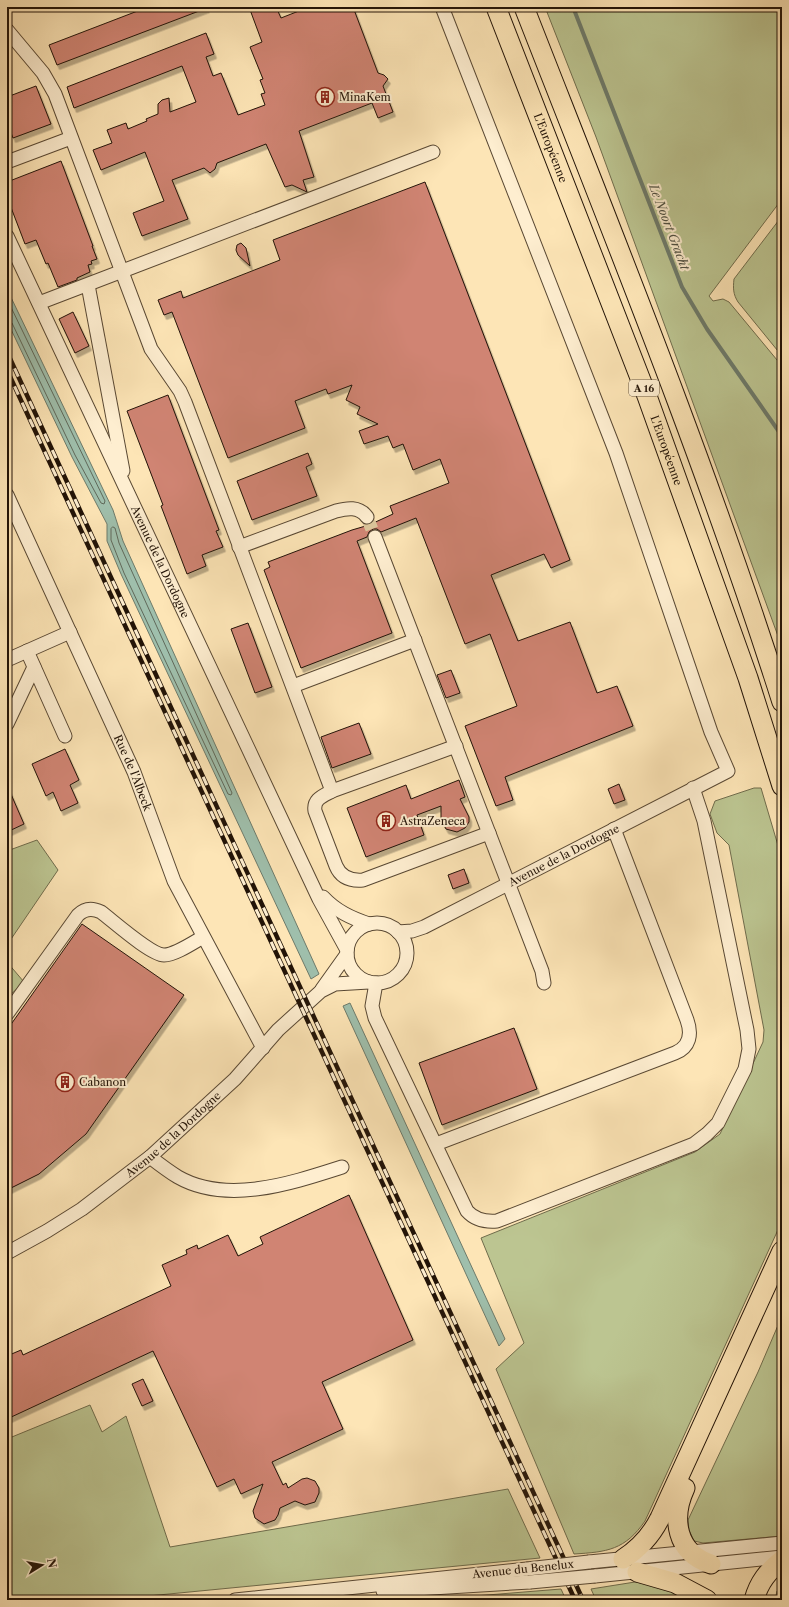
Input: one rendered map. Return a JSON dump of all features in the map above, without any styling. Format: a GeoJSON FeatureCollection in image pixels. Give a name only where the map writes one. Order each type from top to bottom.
{"type":"FeatureCollection","features":[{"type":"Feature","properties":{"kind":"highway","name":"L'Européenne"},"geometry":{"type":"LineString","coordinates":[[496,7],[647,396],[734,638],[780,780],[782,792]]}},
{"type":"Feature","properties":{"kind":"highway","name":"A 16"},"geometry":{"type":"LineString","coordinates":[[524,7],[670,384],[727,538],[782,702]]}},
{"type":"Feature","properties":{"kind":"highway"},"geometry":{"type":"LineString","coordinates":[[623,1559],[648,1539],[660,1518],[782,1251]]}},
{"type":"Feature","properties":{"kind":"highway"},"geometry":{"type":"LineString","coordinates":[[711,1564],[700,1560],[691,1552],[683,1541],[678,1529],[677,1518],[680,1500],[782,1278]]}},
{"type":"Feature","properties":{"kind":"highway"},"geometry":{"type":"LineString","coordinates":[[754,1600],[761,1582],[772,1568],[782,1559]]}},
{"type":"Feature","properties":{"kind":"highway"},"geometry":{"type":"LineString","coordinates":[[637,1572],[676,1583],[707,1600]]}},
{"type":"Feature","properties":{"kind":"street","name":"Avenue de la Dordogne"},"geometry":{"type":"LineString","coordinates":[[398,932],[412,931],[424,927],[728,771],[711,732],[616,452],[442,7]]}},
{"type":"Feature","properties":{"kind":"street"},"geometry":{"type":"LineString","coordinates":[[7,30],[33,59],[48,79],[151,349],[180,391],[185,402],[332,791]]}},
{"type":"Feature","properties":{"kind":"street"},"geometry":{"type":"LineString","coordinates":[[7,162],[71,138]]}},
{"type":"Feature","properties":{"kind":"street"},"geometry":{"type":"LineString","coordinates":[[39,303],[433,152]]}},
{"type":"Feature","properties":{"kind":"street","name":"Avenue de la Dordogne"},"geometry":{"type":"LineString","coordinates":[[7,236],[127,488],[319,899],[347,952],[321,991],[283,1025],[228,1086],[150,1157],[82,1209],[47,1231],[7,1253]]}},
{"type":"Feature","properties":{"kind":"street"},"geometry":{"type":"LineString","coordinates":[[88,284],[127,488]]}},
{"type":"Feature","properties":{"kind":"street","name":"Rue de l'Albeck"},"geometry":{"type":"LineString","coordinates":[[7,495],[134,772],[174,881],[263,1048]]}},
{"type":"Feature","properties":{"kind":"street"},"geometry":{"type":"LineString","coordinates":[[240,547],[345,508],[359,510],[367,517]]}},
{"type":"Feature","properties":{"kind":"street"},"geometry":{"type":"LineString","coordinates":[[376,537],[542,971],[544,983]]}},
{"type":"Feature","properties":{"kind":"street"},"geometry":{"type":"LineString","coordinates":[[7,660],[70,632]]}},
{"type":"Feature","properties":{"kind":"street"},"geometry":{"type":"LineString","coordinates":[[292,686],[415,640]]}},
{"type":"Feature","properties":{"kind":"street"},"geometry":{"type":"LineString","coordinates":[[27,651],[65,736]]}},
{"type":"Feature","properties":{"kind":"street"},"geometry":{"type":"LineString","coordinates":[[7,724],[34,667]]}},
{"type":"Feature","properties":{"kind":"street"},"geometry":{"type":"LineString","coordinates":[[456,746],[332,791],[317,800],[314,806],[315,811],[338,870],[344,877],[351,880],[367,879],[489,833]]}},
{"type":"Feature","properties":{"kind":"street"},"geometry":{"type":"LineString","coordinates":[[372,982],[373,1012],[467,1211],[475,1218],[491,1222],[497,1221],[683,1149],[701,1139],[718,1123],[745,1070],[748,1056],[748,1040],[704,821],[693,788]]}},
{"type":"Feature","properties":{"kind":"street"},"geometry":{"type":"LineString","coordinates":[[436,1144],[675,1053],[688,1043],[690,1034],[687,1020],[614,829]]}},
{"type":"Feature","properties":{"kind":"street","name":"Avenue de la Dordogne"},"geometry":{"type":"LineString","coordinates":[[314,886],[323,898],[335,908],[349,917],[369,924]]}},
{"type":"Feature","properties":{"kind":"street"},"geometry":{"type":"LineString","coordinates":[[7,1014],[78,915],[85,910],[101,912],[150,949],[164,955],[173,953],[204,937]]}},
{"type":"Feature","properties":{"kind":"street"},"geometry":{"type":"LineString","coordinates":[[377,923],[385,924],[398,932],[405,942],[407,951],[404,967],[399,974],[384,982],[372,982],[355,973],[350,966],[347,952],[353,935],[362,927],[377,923]]}},
{"type":"Feature","properties":{"kind":"street","name":"Avenue de la Dordogne"},"geometry":{"type":"LineString","coordinates":[[321,991],[335,984],[372,982]]}},
{"type":"Feature","properties":{"kind":"street"},"geometry":{"type":"LineString","coordinates":[[150,1157],[179,1177],[210,1187],[230,1190],[278,1186],[298,1182],[342,1167]]}},
{"type":"Feature","properties":{"kind":"street","name":"Avenue du Benelux"},"geometry":{"type":"LineString","coordinates":[[235,1600],[782,1543]]}},
{"type":"Feature","properties":{"kind":"street","name":"Avenue du Benelux"},"geometry":{"type":"LineString","coordinates":[[265,1597],[415,1590],[530,1582],[711,1564],[782,1559]]}},
{"type":"Feature","properties":{"kind":"green space"},"geometry":{"type":"Polygon","coordinates":[[[545,7],[782,7],[782,199],[709,296],[713,301],[723,299],[729,302],[782,366],[782,647],[596,137],[545,7]]]}},
{"type":"Feature","properties":{"kind":"green space"},"geometry":{"type":"Polygon","coordinates":[[[782,216],[782,356],[736,299],[734,294],[734,279],[782,216]]]}},
{"type":"Feature","properties":{"kind":"green space"},"geometry":{"type":"Polygon","coordinates":[[[754,788],[761,788],[782,859],[782,1221],[645,1521],[638,1531],[630,1538],[614,1548],[596,1552],[574,1554],[496,1369],[524,1343],[481,1238],[695,1152],[720,1134],[763,1042],[764,1030],[729,845],[717,833],[710,814],[715,801],[754,788]]]}},
{"type":"Feature","properties":{"kind":"green space"},"geometry":{"type":"Polygon","coordinates":[[[37,840],[58,870],[7,945],[7,851],[37,840]]]}},
{"type":"Feature","properties":{"kind":"green space"},"geometry":{"type":"Polygon","coordinates":[[[7,962],[24,982],[7,998],[7,962]]]}},
{"type":"Feature","properties":{"kind":"green space"},"geometry":{"type":"Polygon","coordinates":[[[782,1316],[782,1536],[703,1543],[694,1541],[689,1530],[688,1520],[758,1372],[782,1316]]]}},
{"type":"Feature","properties":{"kind":"green space"},"geometry":{"type":"Polygon","coordinates":[[[90,1405],[102,1432],[126,1416],[170,1547],[508,1489],[540,1558],[107,1600],[7,1600],[7,1439],[90,1405]]]}},
{"type":"Feature","properties":{"kind":"green space"},"geometry":{"type":"Polygon","coordinates":[[[635,1582],[663,1586],[689,1600],[596,1600],[591,1589],[635,1582]]]}},
{"type":"Feature","properties":{"kind":"green space"},"geometry":{"type":"Polygon","coordinates":[[[782,1586],[782,1600],[775,1600],[777,1591],[782,1586]]]}},
{"type":"Feature","properties":{"kind":"green space"},"geometry":{"type":"Polygon","coordinates":[[[561,1589],[566,1600],[426,1600],[561,1589]]]}},
{"type":"Feature","properties":{"kind":"water"},"geometry":{"type":"Polygon","coordinates":[[[7,289],[113,510],[123,541],[319,974],[311,979],[121,574],[107,541],[107,524],[72,457],[7,321],[7,289]]]}},
{"type":"Feature","properties":{"kind":"water"},"geometry":{"type":"Polygon","coordinates":[[[350,1003],[505,1339],[499,1346],[343,1006],[350,1003]]]}},
{"type":"Feature","properties":{"kind":"building"},"geometry":{"type":"Polygon","coordinates":[[[148,7],[207,8],[57,65],[49,45],[148,7]]]}},
{"type":"Feature","properties":{"kind":"building","name":"MinaKem"},"geometry":{"type":"Polygon","coordinates":[[[249,7],[276,7],[281,18],[309,7],[353,7],[378,73],[384,75],[388,79],[383,86],[393,112],[378,118],[372,103],[299,131],[314,177],[303,180],[307,192],[292,185],[285,187],[266,144],[217,163],[215,169],[210,173],[204,168],[172,180],[188,219],[142,236],[133,213],[164,201],[145,152],[101,170],[93,150],[112,143],[107,130],[126,123],[128,129],[147,121],[146,119],[158,114],[158,104],[162,100],[169,98],[170,112],[196,102],[182,66],[74,108],[67,87],[206,33],[214,54],[206,57],[213,76],[221,73],[238,115],[265,105],[261,94],[265,93],[260,80],[263,79],[250,47],[262,42],[249,7]]]}},
{"type":"Feature","properties":{"kind":"building"},"geometry":{"type":"Polygon","coordinates":[[[36,86],[51,124],[13,138],[7,122],[7,97],[36,86]]]}},
{"type":"Feature","properties":{"kind":"building"},"geometry":{"type":"Polygon","coordinates":[[[61,161],[97,259],[91,261],[92,264],[88,265],[90,272],[77,278],[77,280],[58,287],[36,240],[25,244],[7,197],[7,182],[61,161]]]}},
{"type":"Feature","properties":{"kind":"building"},"geometry":{"type":"Polygon","coordinates":[[[425,182],[570,560],[551,568],[544,554],[491,575],[518,641],[570,622],[597,693],[617,686],[633,726],[505,777],[513,800],[496,806],[465,726],[517,706],[490,634],[465,644],[416,518],[381,532],[377,529],[373,529],[369,532],[367,537],[357,541],[392,633],[301,668],[264,570],[270,567],[268,562],[369,525],[393,514],[390,506],[449,483],[440,459],[413,470],[403,444],[393,448],[388,436],[364,444],[359,431],[378,424],[357,414],[360,407],[346,400],[352,385],[328,394],[326,389],[295,401],[305,428],[228,458],[172,312],[164,315],[158,300],[181,291],[183,298],[280,260],[273,240],[425,182]]]}},
{"type":"Feature","properties":{"kind":"building"},"geometry":{"type":"Polygon","coordinates":[[[241,243],[246,248],[250,266],[238,255],[236,250],[237,245],[241,243]]]}},
{"type":"Feature","properties":{"kind":"building"},"geometry":{"type":"Polygon","coordinates":[[[73,312],[89,346],[75,353],[59,319],[73,312]]]}},
{"type":"Feature","properties":{"kind":"building"},"geometry":{"type":"Polygon","coordinates":[[[168,395],[219,530],[216,531],[223,547],[202,555],[206,566],[187,574],[161,506],[163,505],[127,411],[168,395]]]}},
{"type":"Feature","properties":{"kind":"building"},"geometry":{"type":"Polygon","coordinates":[[[308,453],[312,464],[306,467],[317,496],[252,520],[237,481],[308,453]]]}},
{"type":"Feature","properties":{"kind":"building"},"geometry":{"type":"Polygon","coordinates":[[[248,623],[272,687],[255,693],[231,629],[248,623]]]}},
{"type":"Feature","properties":{"kind":"building"},"geometry":{"type":"Polygon","coordinates":[[[451,670],[460,693],[446,698],[437,675],[451,670]]]}},
{"type":"Feature","properties":{"kind":"building"},"geometry":{"type":"Polygon","coordinates":[[[359,723],[371,754],[332,768],[321,737],[359,723]]]}},
{"type":"Feature","properties":{"kind":"building"},"geometry":{"type":"Polygon","coordinates":[[[65,749],[79,780],[70,785],[78,803],[61,811],[53,792],[46,796],[32,764],[65,749]]]}},
{"type":"Feature","properties":{"kind":"building","name":"AstraZeneca"},"geometry":{"type":"Polygon","coordinates":[[[459,780],[465,797],[460,799],[469,817],[469,822],[465,828],[457,832],[446,829],[441,820],[441,806],[417,815],[424,835],[366,857],[347,808],[406,785],[411,799],[459,780]]]}},
{"type":"Feature","properties":{"kind":"building"},"geometry":{"type":"Polygon","coordinates":[[[619,784],[625,800],[614,804],[608,789],[619,784]]]}},
{"type":"Feature","properties":{"kind":"building"},"geometry":{"type":"Polygon","coordinates":[[[7,785],[24,824],[7,832],[7,785]]]}},
{"type":"Feature","properties":{"kind":"building"},"geometry":{"type":"Polygon","coordinates":[[[464,869],[469,883],[453,889],[448,875],[464,869]]]}},
{"type":"Feature","properties":{"kind":"building","name":"Cabanon"},"geometry":{"type":"Polygon","coordinates":[[[82,924],[184,995],[86,1134],[39,1174],[7,1190],[7,1030],[82,924]]]}},
{"type":"Feature","properties":{"kind":"building"},"geometry":{"type":"Polygon","coordinates":[[[514,1028],[537,1089],[442,1125],[419,1063],[514,1028]]]}},
{"type":"Feature","properties":{"kind":"building"},"geometry":{"type":"Polygon","coordinates":[[[349,1195],[413,1340],[322,1382],[343,1429],[272,1462],[283,1485],[286,1483],[288,1488],[302,1479],[307,1478],[315,1481],[319,1488],[319,1493],[315,1502],[305,1505],[295,1501],[280,1508],[275,1520],[264,1524],[255,1518],[253,1511],[263,1484],[241,1494],[234,1479],[217,1487],[153,1351],[7,1419],[7,1356],[21,1350],[23,1355],[171,1286],[162,1265],[187,1254],[186,1250],[197,1245],[198,1249],[228,1235],[238,1256],[263,1244],[260,1237],[349,1195]]]}},
{"type":"Feature","properties":{"kind":"building"},"geometry":{"type":"Polygon","coordinates":[[[143,1379],[153,1401],[142,1406],[132,1384],[143,1379]]]}},
{"type":"Feature","properties":{"kind":"waterway","name":"Le Noort Gracht"},"geometry":{"type":"LineString","coordinates":[[573,7],[682,287],[707,329],[782,436]]}},
{"type":"Feature","properties":{"kind":"tunnel"},"geometry":{"type":"LineString","coordinates":[[367,517],[375,537]]}},
{"type":"Feature","properties":{"kind":"railway"},"geometry":{"type":"LineString","coordinates":[[7,352],[583,1600]]}},
{"type":"Feature","properties":{"kind":"railway"},"geometry":{"type":"LineString","coordinates":[[7,370],[575,1600]]}},
{"type":"Feature","properties":{"kind":"place","name":"MinaKem"},"geometry":{"type":"Point","coordinates":[325,97]}},
{"type":"Feature","properties":{"kind":"place","name":"AstraZeneca"},"geometry":{"type":"Point","coordinates":[386,821]}},
{"type":"Feature","properties":{"kind":"place","name":"Cabanon"},"geometry":{"type":"Point","coordinates":[65,1082]}}]}
